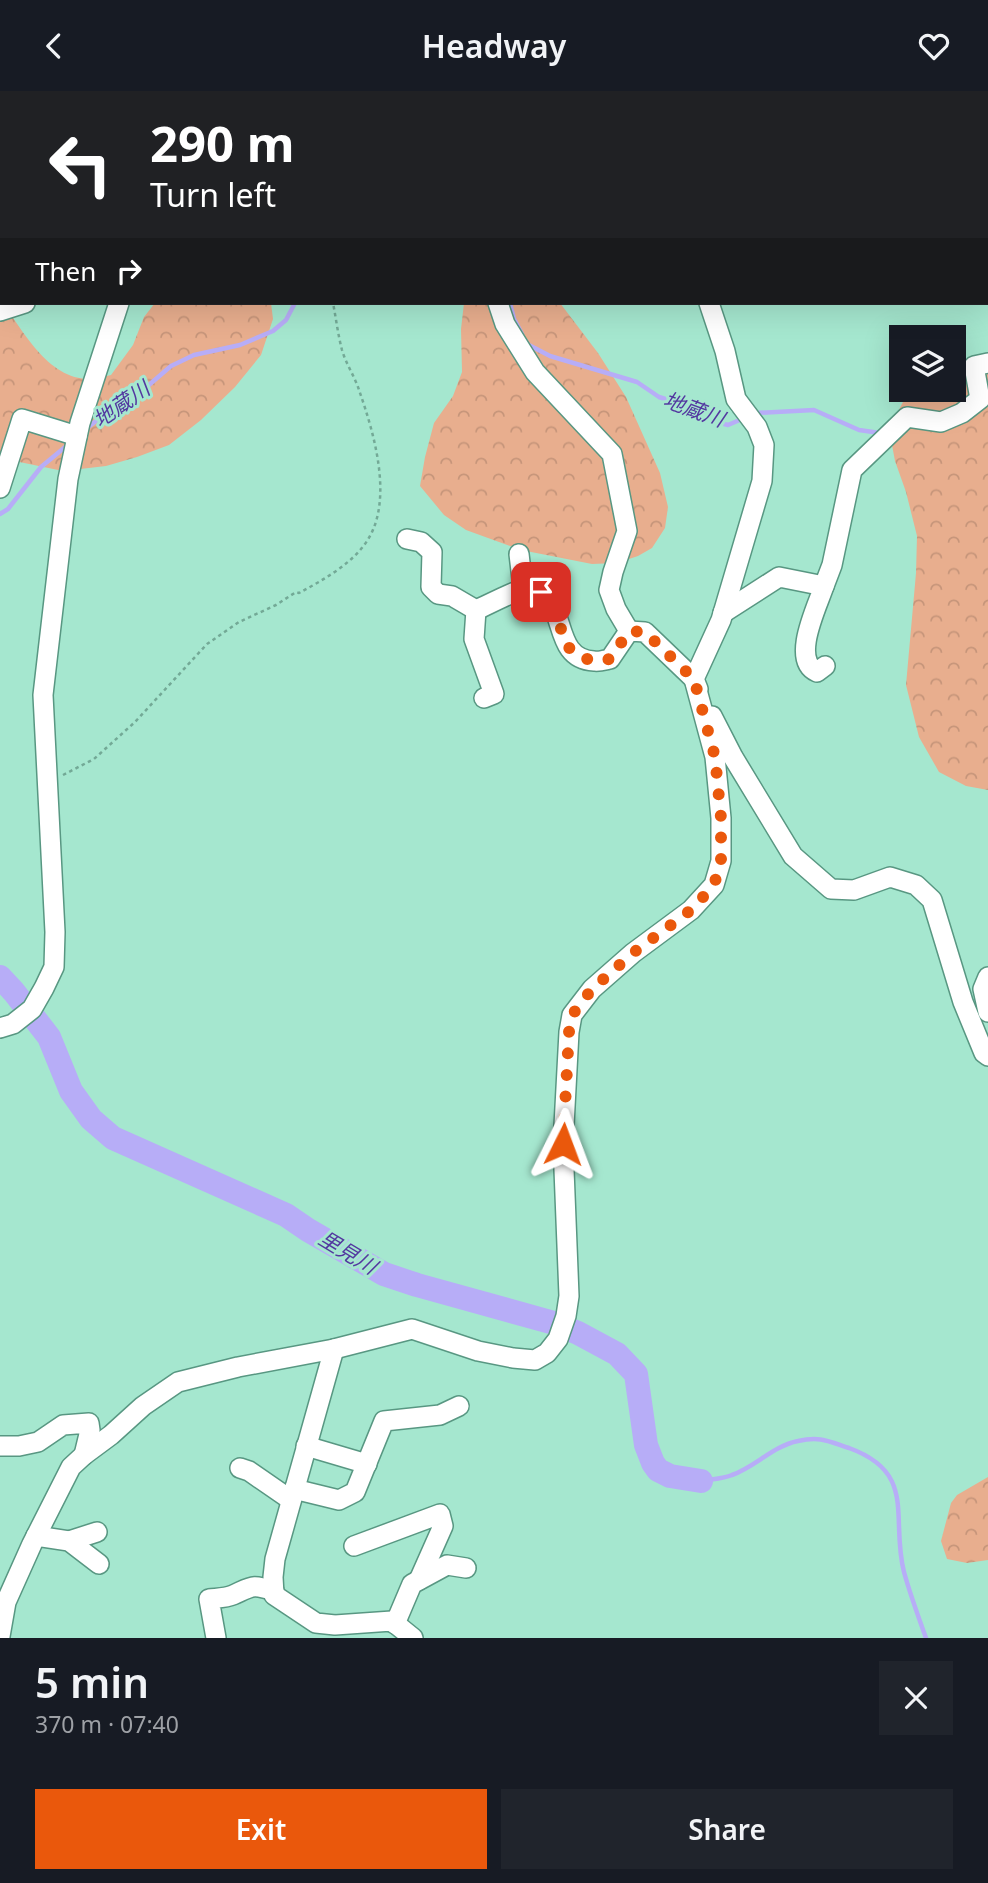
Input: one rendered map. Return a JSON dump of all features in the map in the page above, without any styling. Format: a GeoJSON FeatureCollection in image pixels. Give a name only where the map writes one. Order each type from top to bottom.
{"type":"FeatureCollection","features":[{"type":"Feature","properties":{"kind":"street"},"geometry":{"type":"LineString","coordinates":[[0,311],[19,305]]}},
{"type":"Feature","properties":{"kind":"street"},"geometry":{"type":"LineString","coordinates":[[0,1028],[13,1024],[32,1009],[54,967],[55,932],[43,695],[68,479],[80,423],[118,305]]}},
{"type":"Feature","properties":{"kind":"street"},"geometry":{"type":"LineString","coordinates":[[499,305],[505,324],[535,372],[612,454],[626,531],[609,590],[629,631]]}},
{"type":"Feature","properties":{"kind":"street"},"geometry":{"type":"LineString","coordinates":[[0,1636],[6,1602],[71,1467],[143,1406],[178,1382],[237,1367],[334,1349],[412,1329],[478,1350],[536,1360],[547,1353],[558,1339],[569,1296],[563,1144],[572,1015],[592,989],[633,953],[691,910],[714,885],[721,861],[721,818],[715,757],[694,679],[723,613],[762,481],[764,446],[757,428],[736,399],[725,351],[710,305]]}},
{"type":"Feature","properties":{"kind":"street"},"geometry":{"type":"LineString","coordinates":[[825,666],[817,672],[811,669],[805,649],[832,565],[852,470],[906,417],[941,422],[962,413],[980,399],[974,366],[988,363]]}},
{"type":"Feature","properties":{"kind":"street"},"geometry":{"type":"LineString","coordinates":[[0,488],[22,419],[77,436]]}},
{"type":"Feature","properties":{"kind":"street"},"geometry":{"type":"LineString","coordinates":[[407,539],[421,542],[432,552],[431,587],[438,594],[452,596],[476,610]]}},
{"type":"Feature","properties":{"kind":"street"},"geometry":{"type":"LineString","coordinates":[[519,554],[523,588]]}},
{"type":"Feature","properties":{"kind":"street"},"geometry":{"type":"LineString","coordinates":[[723,613],[779,577],[824,586]]}},
{"type":"Feature","properties":{"kind":"street"},"geometry":{"type":"LineString","coordinates":[[476,610],[523,588],[541,592],[553,603],[566,645],[579,657],[595,661],[610,659],[629,631]]}},
{"type":"Feature","properties":{"kind":"street"},"geometry":{"type":"LineString","coordinates":[[476,610],[474,639],[494,694],[484,698]]}},
{"type":"Feature","properties":{"kind":"street"},"geometry":{"type":"LineString","coordinates":[[629,631],[645,632],[694,679],[733,757],[793,856],[831,889],[854,890],[890,877],[916,885],[932,900],[964,1002],[984,1053],[988,1056]]}},
{"type":"Feature","properties":{"kind":"street"},"geometry":{"type":"LineString","coordinates":[[988,978],[983,989],[988,1011]]}},
{"type":"Feature","properties":{"kind":"street"},"geometry":{"type":"LineString","coordinates":[[334,1349],[275,1559],[275,1595],[316,1623],[335,1625],[392,1621],[413,1638]]}},
{"type":"Feature","properties":{"kind":"street"},"geometry":{"type":"LineString","coordinates":[[240,1468],[293,1495],[339,1500],[355,1492],[384,1421],[440,1415],[452,1403]]}},
{"type":"Feature","properties":{"kind":"street"},"geometry":{"type":"LineString","coordinates":[[0,1446],[38,1442],[63,1425],[89,1423],[84,1455]]}},
{"type":"Feature","properties":{"kind":"street"},"geometry":{"type":"LineString","coordinates":[[306,1446],[367,1464]]}},
{"type":"Feature","properties":{"kind":"street"},"geometry":{"type":"LineString","coordinates":[[354,1546],[440,1514],[443,1526],[419,1580]]}},
{"type":"Feature","properties":{"kind":"street"},"geometry":{"type":"LineString","coordinates":[[69,1541],[97,1532]]}},
{"type":"Feature","properties":{"kind":"street"},"geometry":{"type":"LineString","coordinates":[[37,1535],[69,1541],[99,1564]]}},
{"type":"Feature","properties":{"kind":"street"},"geometry":{"type":"LineString","coordinates":[[395,1624],[412,1584],[447,1565],[466,1568]]}},
{"type":"Feature","properties":{"kind":"street"},"geometry":{"type":"LineString","coordinates":[[216,1638],[209,1599],[231,1596],[245,1588],[259,1586],[274,1591]]}},
{"type":"Feature","properties":{"kind":"path"},"geometry":{"type":"LineString","coordinates":[[47,773],[50,782],[94,759],[135,722],[207,643],[239,622],[310,587],[349,561],[368,540],[379,514],[382,498],[375,442],[359,389],[343,352],[333,305]]}},
{"type":"Feature","properties":{"kind":"green space"},"geometry":{"type":"Polygon","coordinates":[[[0,305],[4,305],[38,352],[50,363],[78,378],[94,379],[111,375],[133,345],[144,317],[153,305],[271,305],[273,319],[261,355],[235,387],[201,420],[169,445],[106,466],[63,471],[0,458],[0,305]]]}},
{"type":"Feature","properties":{"kind":"green space"},"geometry":{"type":"Polygon","coordinates":[[[464,305],[562,305],[598,353],[626,397],[660,473],[668,507],[665,528],[652,548],[617,563],[592,564],[521,550],[466,530],[444,515],[420,486],[434,423],[453,396],[462,372],[461,329],[464,305]]]}},
{"type":"Feature","properties":{"kind":"green space"},"geometry":{"type":"Polygon","coordinates":[[[988,373],[988,790],[966,786],[939,772],[919,737],[906,685],[917,536],[895,461],[889,429],[903,402],[966,402],[966,377],[988,373]]]}},
{"type":"Feature","properties":{"kind":"green space"},"geometry":{"type":"Polygon","coordinates":[[[988,1477],[988,1560],[967,1563],[947,1559],[941,1541],[951,1503],[957,1495],[988,1477]]]}},
{"type":"Feature","properties":{"kind":"waterway","name":"地蔵川"},"geometry":{"type":"LineString","coordinates":[[87,428],[101,417],[114,415],[171,366],[194,355],[240,345],[273,331],[286,320],[294,305]]}},
{"type":"Feature","properties":{"kind":"waterway","name":"地蔵川"},"geometry":{"type":"LineString","coordinates":[[510,305],[522,334]]}},
{"type":"Feature","properties":{"kind":"waterway","name":"地蔵川"},"geometry":{"type":"LineString","coordinates":[[526,341],[550,356],[637,382],[659,397],[713,421],[728,425],[742,419]]}},
{"type":"Feature","properties":{"kind":"waterway","name":"地蔵川"},"geometry":{"type":"LineString","coordinates":[[754,414],[814,410],[859,430],[880,433]]}},
{"type":"Feature","properties":{"kind":"waterway","name":"地蔵川"},"geometry":{"type":"LineString","coordinates":[[0,514],[8,509],[41,467],[70,443]]}},
{"type":"Feature","properties":{"kind":"waterway","name":"里見川"},"geometry":{"type":"LineString","coordinates":[[0,977],[49,1037],[71,1091],[91,1119],[113,1138],[286,1215],[384,1274],[554,1323],[617,1354],[636,1374],[646,1445],[653,1463],[658,1470],[670,1476],[701,1481]]}},
{"type":"Feature","properties":{"kind":"waterway"},"geometry":{"type":"LineString","coordinates":[[701,1481],[732,1475],[780,1447],[806,1440],[829,1441],[871,1458],[885,1470],[893,1484],[897,1499],[904,1572],[926,1638]]}},
{"type":"Feature","properties":{"kind":"route"},"geometry":{"type":"LineString","coordinates":[[541,592],[553,603],[566,645],[579,657],[595,661],[610,659],[629,631],[645,632],[694,679],[715,757],[721,818],[721,861],[714,885],[691,910],[633,953],[592,989],[572,1015],[563,1144]]}}]}
